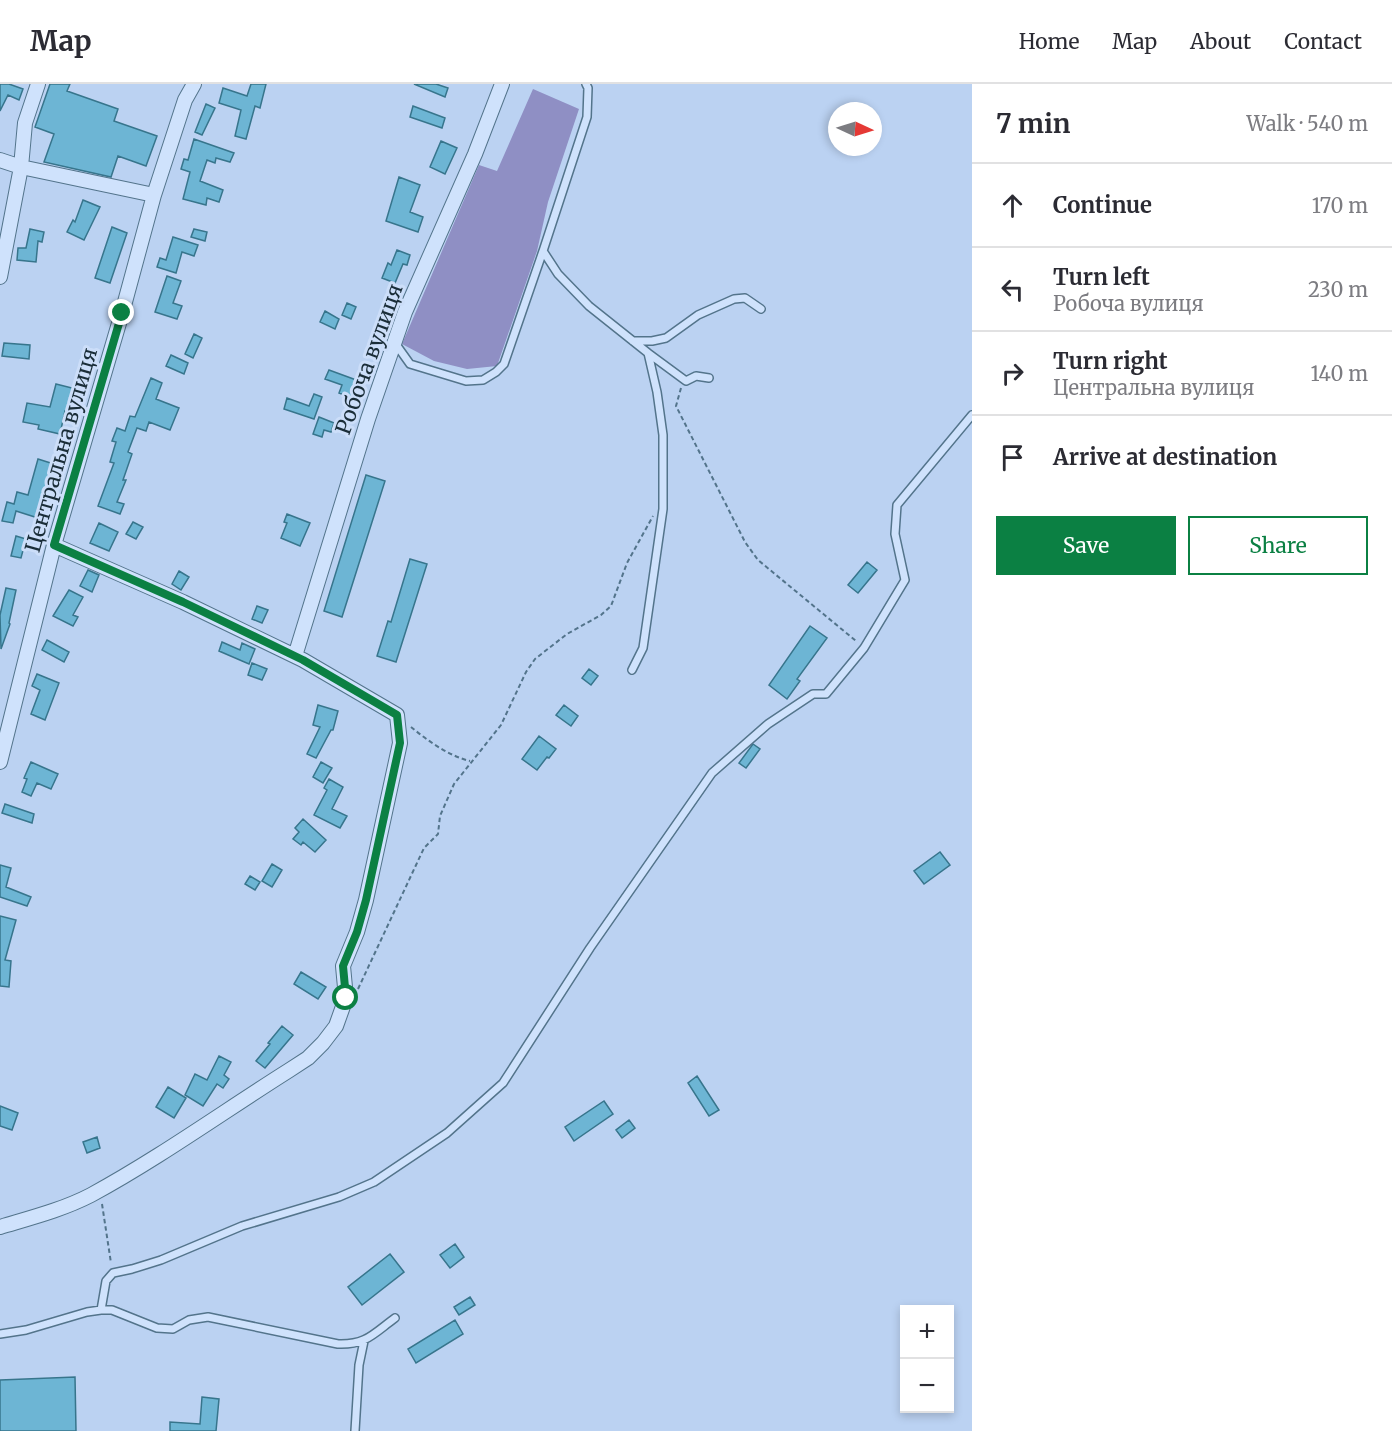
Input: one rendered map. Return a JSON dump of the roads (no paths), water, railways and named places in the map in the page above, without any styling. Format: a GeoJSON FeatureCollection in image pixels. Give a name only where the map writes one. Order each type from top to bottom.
{"type":"FeatureCollection","features":[{"type":"Feature","properties":{"kind":"street"},"geometry":{"type":"LineString","coordinates":[[0,277],[21,166],[25,123],[38,84]]}},
{"type":"Feature","properties":{"kind":"street","name":"Центральна вулиця"},"geometry":{"type":"LineString","coordinates":[[0,762],[54,545],[154,195],[185,100],[194,84]]}},
{"type":"Feature","properties":{"kind":"street","name":"Робоча вулиця"},"geometry":{"type":"LineString","coordinates":[[295,656],[394,342],[475,154],[502,84]]}},
{"type":"Feature","properties":{"kind":"street"},"geometry":{"type":"LineString","coordinates":[[0,160],[154,195]]}},
{"type":"Feature","properties":{"kind":"street"},"geometry":{"type":"LineString","coordinates":[[0,1227],[59,1208],[100,1189],[156,1156],[308,1058],[336,1026],[346,998],[343,966],[357,932],[366,900],[400,743],[397,715],[295,656],[183,602],[54,545]]}},
{"type":"Feature","properties":{"kind":"lane"},"geometry":{"type":"LineString","coordinates":[[394,342],[410,364],[466,381],[483,380],[504,364],[587,117],[588,88],[586,84]]}},
{"type":"Feature","properties":{"kind":"lane"},"geometry":{"type":"LineString","coordinates":[[543,251],[558,274],[589,306],[648,353],[686,381],[696,376],[709,378]]}},
{"type":"Feature","properties":{"kind":"lane"},"geometry":{"type":"LineString","coordinates":[[633,341],[666,338],[698,315],[734,299],[745,298],[761,309]]}},
{"type":"Feature","properties":{"kind":"lane"},"geometry":{"type":"LineString","coordinates":[[632,670],[643,648],[663,498],[663,435],[657,392],[648,353]]}},
{"type":"Feature","properties":{"kind":"lane"},"geometry":{"type":"LineString","coordinates":[[101,1310],[106,1281],[113,1273],[161,1260],[242,1226],[339,1197],[374,1182],[447,1133],[503,1083],[590,948],[712,773],[777,718],[813,694],[826,694],[864,648],[905,580],[895,534],[897,505],[972,415]]}},
{"type":"Feature","properties":{"kind":"lane"},"geometry":{"type":"LineString","coordinates":[[0,1334],[26,1330],[101,1310],[112,1310],[157,1328],[173,1329],[189,1320],[208,1317],[338,1344],[354,1345],[364,1341],[395,1318]]}},
{"type":"Feature","properties":{"kind":"lane"},"geometry":{"type":"LineString","coordinates":[[355,1431],[359,1365],[364,1341]]}}]}
